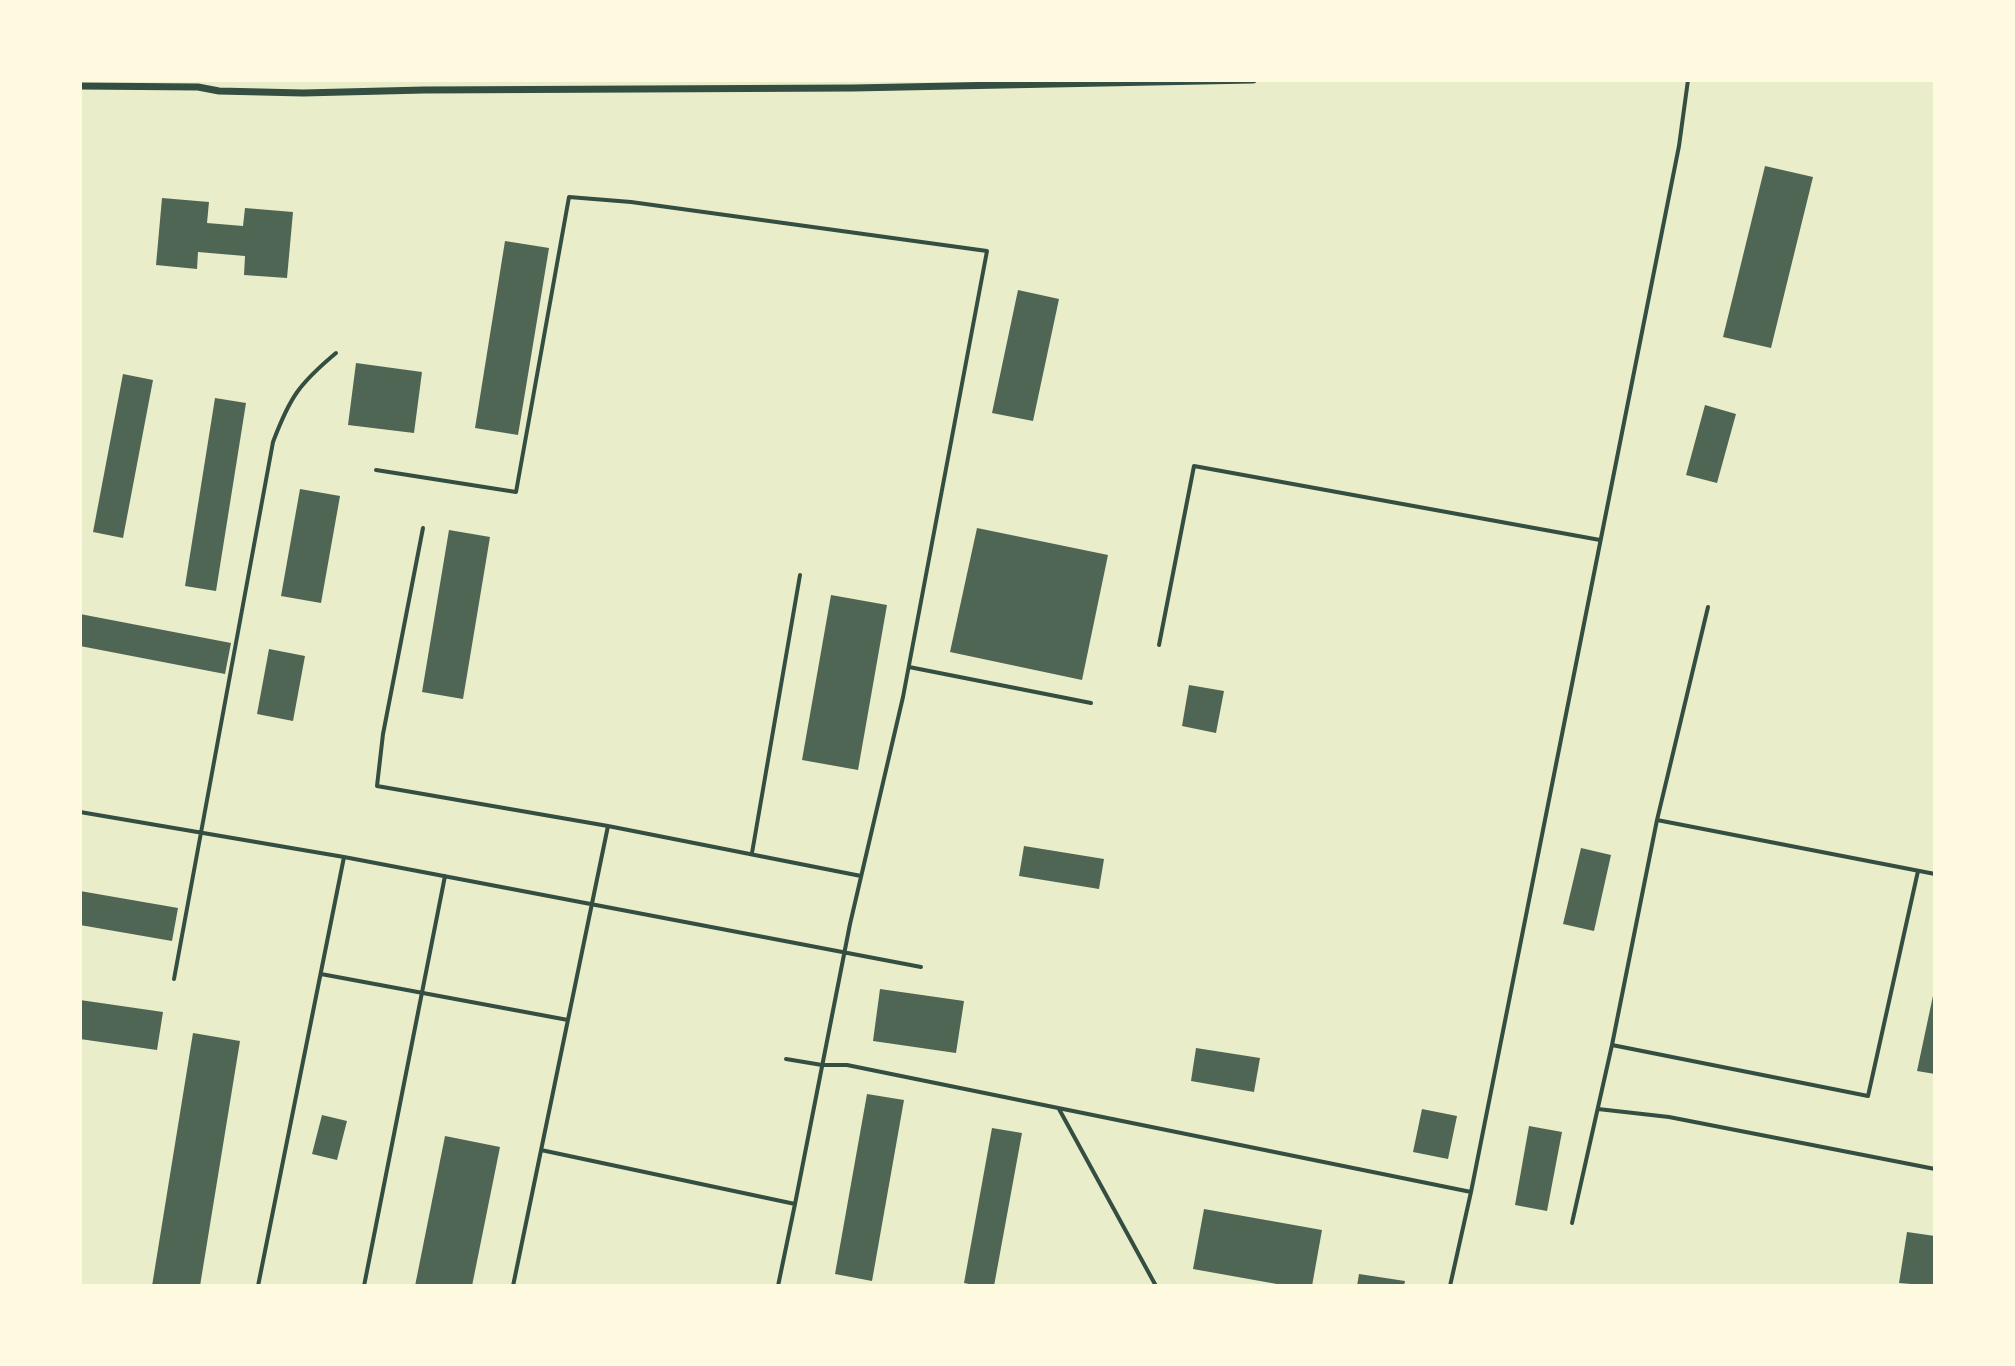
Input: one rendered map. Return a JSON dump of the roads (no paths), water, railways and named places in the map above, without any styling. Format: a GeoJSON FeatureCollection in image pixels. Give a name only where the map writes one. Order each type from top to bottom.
{"type":"FeatureCollection","features":[{"type":"Feature","properties":{"kind":"street"},"geometry":{"type":"LineString","coordinates":[[187,80],[198,87]]}},
{"type":"Feature","properties":{"kind":"street"},"geometry":{"type":"LineString","coordinates":[[727,80],[733,88]]}},
{"type":"Feature","properties":{"kind":"street"},"geometry":{"type":"LineString","coordinates":[[80,86],[198,87],[219,91],[303,93],[1253,80]]}},
{"type":"Feature","properties":{"kind":"lane"},"geometry":{"type":"LineString","coordinates":[[1450,1286],[1679,146],[1688,80]]}},
{"type":"Feature","properties":{"kind":"lane"},"geometry":{"type":"LineString","coordinates":[[376,470],[516,492],[569,197],[647,204],[987,251],[908,667],[844,954],[778,1286]]}},
{"type":"Feature","properties":{"kind":"lane"},"geometry":{"type":"LineString","coordinates":[[174,979],[273,442],[287,404],[308,376],[336,353]]}},
{"type":"Feature","properties":{"kind":"lane"},"geometry":{"type":"LineString","coordinates":[[1159,645],[1194,466],[1600,540]]}},
{"type":"Feature","properties":{"kind":"lane"},"geometry":{"type":"LineString","coordinates":[[423,528],[383,734],[377,786],[608,826],[861,876]]}},
{"type":"Feature","properties":{"kind":"lane"},"geometry":{"type":"LineString","coordinates":[[752,853],[800,575]]}},
{"type":"Feature","properties":{"kind":"lane"},"geometry":{"type":"LineString","coordinates":[[1572,1223],[1612,1045],[1657,820],[1708,607]]}},
{"type":"Feature","properties":{"kind":"lane"},"geometry":{"type":"LineString","coordinates":[[908,667],[1091,703]]}},
{"type":"Feature","properties":{"kind":"lane"},"geometry":{"type":"LineString","coordinates":[[80,812],[344,857],[921,967]]}},
{"type":"Feature","properties":{"kind":"lane"},"geometry":{"type":"LineString","coordinates":[[1657,820],[1935,874]]}},
{"type":"Feature","properties":{"kind":"lane"},"geometry":{"type":"LineString","coordinates":[[513,1286],[608,826]]}},
{"type":"Feature","properties":{"kind":"lane"},"geometry":{"type":"LineString","coordinates":[[258,1286],[344,857]]}},
{"type":"Feature","properties":{"kind":"lane"},"geometry":{"type":"LineString","coordinates":[[1612,1045],[1868,1096],[1918,871]]}},
{"type":"Feature","properties":{"kind":"lane"},"geometry":{"type":"LineString","coordinates":[[364,1286],[445,876]]}},
{"type":"Feature","properties":{"kind":"lane"},"geometry":{"type":"LineString","coordinates":[[321,974],[568,1020]]}},
{"type":"Feature","properties":{"kind":"lane"},"geometry":{"type":"LineString","coordinates":[[786,1059],[822,1065],[847,1065],[1471,1192]]}},
{"type":"Feature","properties":{"kind":"lane"},"geometry":{"type":"LineString","coordinates":[[1059,1108],[1156,1286]]}},
{"type":"Feature","properties":{"kind":"lane"},"geometry":{"type":"LineString","coordinates":[[1598,1109],[1669,1117],[1935,1169]]}},
{"type":"Feature","properties":{"kind":"lane"},"geometry":{"type":"LineString","coordinates":[[541,1150],[795,1204]]}}]}
